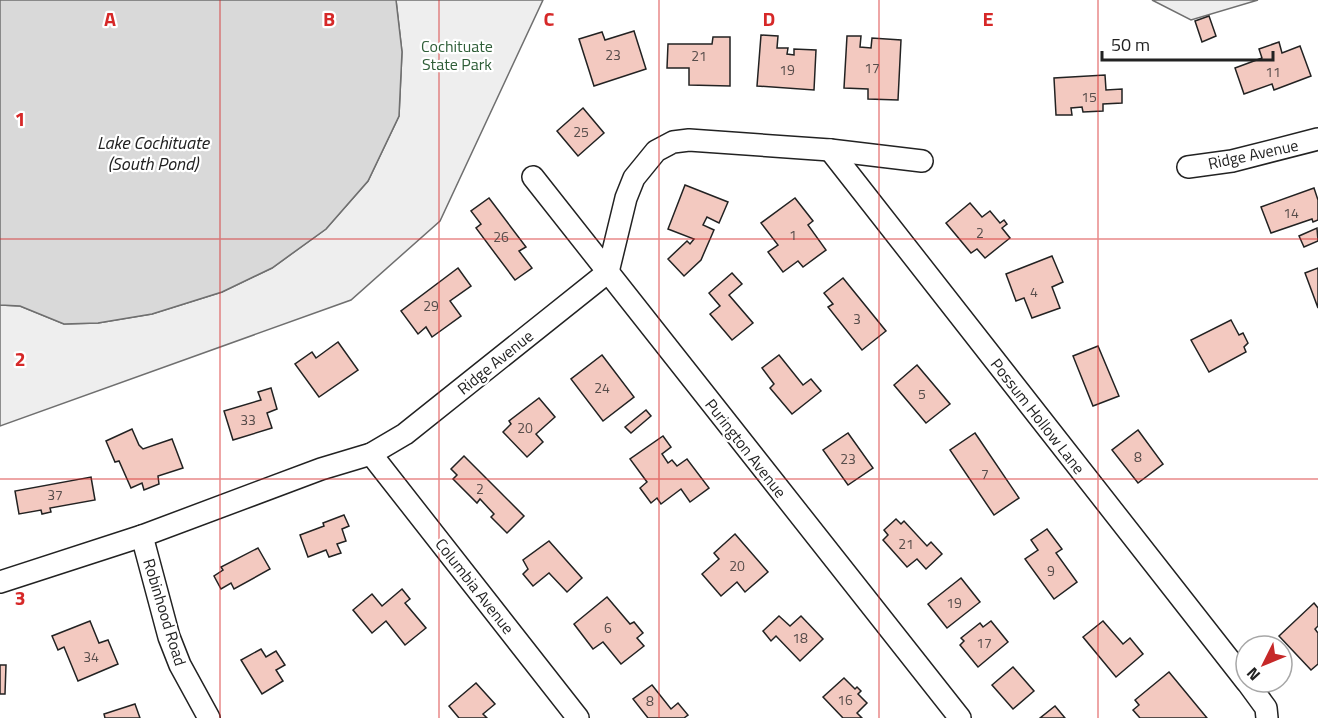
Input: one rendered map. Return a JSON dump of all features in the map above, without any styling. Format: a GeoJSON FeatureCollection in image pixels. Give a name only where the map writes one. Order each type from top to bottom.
{"type":"FeatureCollection","features":[{"type":"Feature","properties":{"kind":"street"},"geometry":{"type":"LineString","coordinates":[[608,272],[626,198],[634,178],[656,151],[673,142],[689,140],[831,150],[922,161]]}},
{"type":"Feature","properties":{"kind":"street","name":"Ridge Avenue"},"geometry":{"type":"LineString","coordinates":[[1188,167],[1232,162],[1318,140]]}},
{"type":"Feature","properties":{"kind":"street","name":"Possum Hollow Lane"},"geometry":{"type":"LineString","coordinates":[[831,150],[1234,666]]}},
{"type":"Feature","properties":{"kind":"street","name":"Purington Avenue"},"geometry":{"type":"LineString","coordinates":[[533,177],[960,718]]}},
{"type":"Feature","properties":{"kind":"street","name":"Ridge Avenue"},"geometry":{"type":"LineString","coordinates":[[0,582],[142,537],[321,470],[371,454],[405,434],[608,272]]}},
{"type":"Feature","properties":{"kind":"street","name":"Columbia Avenue"},"geometry":{"type":"LineString","coordinates":[[371,454],[578,718]]}},
{"type":"Feature","properties":{"kind":"street","name":"Robinhood Road"},"geometry":{"type":"LineString","coordinates":[[142,537],[169,637],[180,665],[209,718]]}},
{"type":"Feature","properties":{"kind":"street","name":"Possum Hollow Lane"},"geometry":{"type":"LineString","coordinates":[[1256,694],[1266,708],[1268,718]]}},
{"type":"Feature","properties":{"kind":"green space","name":"Cochituate State Park"},"geometry":{"type":"Polygon","coordinates":[[[396,0],[543,0],[440,221],[351,300],[0,426],[0,305],[20,306],[64,324],[98,323],[152,314],[222,292],[272,268],[326,229],[368,181],[399,116],[402,52],[396,0]]]}},
{"type":"Feature","properties":{"kind":"green space"},"geometry":{"type":"Polygon","coordinates":[[[1152,0],[1258,0],[1191,20],[1152,0]]]}},
{"type":"Feature","properties":{"kind":"water","name":"Lake Cochituate (South Pond)"},"geometry":{"type":"Polygon","coordinates":[[[0,0],[396,0],[402,52],[399,116],[368,181],[326,229],[272,268],[222,292],[152,314],[98,323],[64,324],[20,306],[0,305],[0,0]]]}},
{"type":"Feature","properties":{"kind":"building"},"geometry":{"type":"Polygon","coordinates":[[[1209,16],[1216,36],[1202,42],[1195,21],[1209,16]]]}},
{"type":"Feature","properties":{"kind":"building"},"geometry":{"type":"Polygon","coordinates":[[[634,31],[646,69],[594,86],[579,39],[602,32],[605,40],[634,31]]]}},
{"type":"Feature","properties":{"kind":"building"},"geometry":{"type":"Polygon","coordinates":[[[761,35],[778,36],[777,48],[788,48],[787,54],[794,55],[794,49],[816,50],[814,90],[757,86],[761,35]]]}},
{"type":"Feature","properties":{"kind":"building"},"geometry":{"type":"Polygon","coordinates":[[[847,36],[861,36],[860,47],[871,48],[872,38],[901,40],[898,100],[868,99],[868,89],[844,88],[847,36]]]}},
{"type":"Feature","properties":{"kind":"building"},"geometry":{"type":"Polygon","coordinates":[[[713,37],[730,37],[730,86],[689,85],[689,68],[667,68],[668,44],[712,44],[713,37]]]}},
{"type":"Feature","properties":{"kind":"building"},"geometry":{"type":"Polygon","coordinates":[[[1279,42],[1282,53],[1300,46],[1311,76],[1274,90],[1272,84],[1244,94],[1235,68],[1262,58],[1259,49],[1279,42]]]}},
{"type":"Feature","properties":{"kind":"building"},"geometry":{"type":"Polygon","coordinates":[[[1105,75],[1106,90],[1122,89],[1122,103],[1103,104],[1103,111],[1083,112],[1082,107],[1071,108],[1072,115],[1056,115],[1054,78],[1105,75]]]}},
{"type":"Feature","properties":{"kind":"building"},"geometry":{"type":"Polygon","coordinates":[[[583,108],[604,133],[578,156],[557,131],[583,108]]]}},
{"type":"Feature","properties":{"kind":"building"},"geometry":{"type":"Polygon","coordinates":[[[685,185],[728,202],[719,223],[707,217],[703,225],[714,230],[701,260],[684,276],[668,259],[687,241],[690,244],[694,239],[668,229],[685,185]]]}},
{"type":"Feature","properties":{"kind":"building"},"geometry":{"type":"Polygon","coordinates":[[[1314,188],[1318,200],[1318,220],[1313,222],[1312,219],[1271,233],[1261,207],[1314,188]]]}},
{"type":"Feature","properties":{"kind":"building"},"geometry":{"type":"Polygon","coordinates":[[[489,198],[526,247],[519,251],[532,268],[515,280],[476,228],[481,224],[471,211],[489,198]]]}},
{"type":"Feature","properties":{"kind":"building"},"geometry":{"type":"Polygon","coordinates":[[[795,198],[813,221],[808,225],[826,250],[803,267],[798,261],[783,272],[768,252],[778,245],[761,223],[795,198]]]}},
{"type":"Feature","properties":{"kind":"building"},"geometry":{"type":"Polygon","coordinates":[[[970,203],[982,217],[990,211],[1000,223],[1004,220],[1007,224],[1002,228],[1010,238],[985,258],[977,249],[971,253],[946,223],[970,203]]]}},
{"type":"Feature","properties":{"kind":"building"},"geometry":{"type":"Polygon","coordinates":[[[1317,228],[1318,241],[1304,247],[1299,236],[1317,228]]]}},
{"type":"Feature","properties":{"kind":"building"},"geometry":{"type":"Polygon","coordinates":[[[1052,256],[1063,282],[1052,287],[1060,308],[1032,318],[1024,298],[1016,301],[1006,274],[1052,256]]]}},
{"type":"Feature","properties":{"kind":"building"},"geometry":{"type":"Polygon","coordinates":[[[458,268],[471,286],[450,301],[461,316],[432,337],[426,327],[418,334],[401,311],[458,268]]]}},
{"type":"Feature","properties":{"kind":"building"},"geometry":{"type":"Polygon","coordinates":[[[1318,268],[1318,308],[1305,273],[1318,268]]]}},
{"type":"Feature","properties":{"kind":"building"},"geometry":{"type":"Polygon","coordinates":[[[732,273],[742,284],[729,295],[753,323],[732,340],[710,314],[720,306],[709,293],[732,273]]]}},
{"type":"Feature","properties":{"kind":"building"},"geometry":{"type":"Polygon","coordinates":[[[843,278],[886,331],[862,350],[828,307],[833,304],[824,293],[843,278]]]}},
{"type":"Feature","properties":{"kind":"building"},"geometry":{"type":"Polygon","coordinates":[[[1231,320],[1239,335],[1243,333],[1248,343],[1244,347],[1246,352],[1209,372],[1191,340],[1231,320]]]}},
{"type":"Feature","properties":{"kind":"building"},"geometry":{"type":"Polygon","coordinates":[[[338,342],[358,370],[319,397],[295,364],[312,352],[316,358],[338,342]]]}},
{"type":"Feature","properties":{"kind":"building"},"geometry":{"type":"Polygon","coordinates":[[[1098,346],[1119,396],[1093,406],[1073,356],[1098,346]]]}},
{"type":"Feature","properties":{"kind":"building"},"geometry":{"type":"Polygon","coordinates":[[[602,355],[634,397],[603,421],[571,379],[602,355]]]}},
{"type":"Feature","properties":{"kind":"building"},"geometry":{"type":"Polygon","coordinates":[[[779,355],[803,385],[811,379],[821,391],[792,414],[770,388],[774,384],[762,368],[779,355]]]}},
{"type":"Feature","properties":{"kind":"building"},"geometry":{"type":"Polygon","coordinates":[[[917,365],[950,404],[926,423],[894,385],[917,365]]]}},
{"type":"Feature","properties":{"kind":"building"},"geometry":{"type":"Polygon","coordinates":[[[271,388],[277,409],[267,413],[272,428],[233,440],[224,411],[261,400],[258,392],[271,388]]]}},
{"type":"Feature","properties":{"kind":"building"},"geometry":{"type":"Polygon","coordinates":[[[539,398],[555,417],[536,434],[543,442],[527,457],[503,432],[511,424],[509,421],[539,398]]]}},
{"type":"Feature","properties":{"kind":"building"},"geometry":{"type":"Polygon","coordinates":[[[646,410],[651,416],[631,433],[625,427],[646,410]]]}},
{"type":"Feature","properties":{"kind":"building"},"geometry":{"type":"Polygon","coordinates":[[[132,429],[143,449],[172,439],[183,468],[158,476],[159,484],[144,490],[142,483],[131,488],[119,461],[115,462],[106,441],[132,429]]]}},
{"type":"Feature","properties":{"kind":"building"},"geometry":{"type":"Polygon","coordinates":[[[1138,430],[1163,464],[1138,483],[1112,450],[1138,430]]]}},
{"type":"Feature","properties":{"kind":"building"},"geometry":{"type":"Polygon","coordinates":[[[848,433],[873,468],[848,485],[823,450],[848,433]]]}},
{"type":"Feature","properties":{"kind":"building"},"geometry":{"type":"Polygon","coordinates":[[[975,433],[1019,498],[994,515],[950,450],[975,433]]]}},
{"type":"Feature","properties":{"kind":"building"},"geometry":{"type":"Polygon","coordinates":[[[663,436],[671,447],[662,454],[668,463],[672,460],[677,466],[687,459],[709,488],[690,502],[681,489],[661,504],[657,498],[651,503],[640,488],[647,482],[630,459],[663,436]]]}},
{"type":"Feature","properties":{"kind":"building"},"geometry":{"type":"Polygon","coordinates":[[[464,456],[524,516],[507,533],[491,517],[494,514],[480,499],[477,503],[453,479],[457,475],[451,469],[464,456]]]}},
{"type":"Feature","properties":{"kind":"building"},"geometry":{"type":"Polygon","coordinates":[[[91,477],[95,500],[50,508],[51,512],[42,514],[41,510],[19,514],[15,491],[91,477]]]}},
{"type":"Feature","properties":{"kind":"building"},"geometry":{"type":"Polygon","coordinates":[[[344,515],[349,526],[342,529],[346,541],[337,544],[341,553],[329,557],[326,550],[308,557],[300,535],[344,515]]]}},
{"type":"Feature","properties":{"kind":"building"},"geometry":{"type":"Polygon","coordinates":[[[896,519],[901,524],[904,521],[927,546],[931,542],[942,554],[926,569],[917,559],[907,567],[883,540],[888,535],[884,530],[896,519]]]}},
{"type":"Feature","properties":{"kind":"building"},"geometry":{"type":"Polygon","coordinates":[[[1047,529],[1062,549],[1056,553],[1077,582],[1054,599],[1025,559],[1038,550],[1031,540],[1047,529]]]}},
{"type":"Feature","properties":{"kind":"building"},"geometry":{"type":"Polygon","coordinates":[[[735,534],[768,572],[745,592],[737,582],[721,596],[702,574],[719,559],[714,553],[735,534]]]}},
{"type":"Feature","properties":{"kind":"building"},"geometry":{"type":"Polygon","coordinates":[[[549,541],[582,578],[567,592],[549,573],[533,586],[523,574],[528,569],[523,560],[549,541]]]}},
{"type":"Feature","properties":{"kind":"building"},"geometry":{"type":"Polygon","coordinates":[[[258,548],[270,569],[234,589],[231,583],[221,589],[214,576],[223,570],[221,567],[258,548]]]}},
{"type":"Feature","properties":{"kind":"building"},"geometry":{"type":"Polygon","coordinates":[[[961,578],[980,602],[947,628],[928,604],[961,578]]]}},
{"type":"Feature","properties":{"kind":"building"},"geometry":{"type":"Polygon","coordinates":[[[402,589],[410,599],[405,603],[426,628],[405,645],[386,621],[372,633],[353,610],[372,594],[382,606],[402,589]]]}},
{"type":"Feature","properties":{"kind":"building"},"geometry":{"type":"Polygon","coordinates":[[[607,597],[630,624],[634,622],[643,633],[637,638],[644,646],[621,664],[603,642],[593,649],[574,624],[607,597]]]}},
{"type":"Feature","properties":{"kind":"building"},"geometry":{"type":"Polygon","coordinates":[[[1314,603],[1318,608],[1318,626],[1315,629],[1318,633],[1318,664],[1311,670],[1294,652],[1294,634],[1281,634],[1314,603]]]}},
{"type":"Feature","properties":{"kind":"building"},"geometry":{"type":"Polygon","coordinates":[[[779,616],[790,626],[801,616],[823,639],[800,661],[776,636],[771,641],[763,631],[779,616]]]}},
{"type":"Feature","properties":{"kind":"building"},"geometry":{"type":"Polygon","coordinates":[[[90,621],[99,643],[108,640],[118,664],[78,681],[64,647],[58,650],[52,636],[90,621]]]}},
{"type":"Feature","properties":{"kind":"building"},"geometry":{"type":"Polygon","coordinates":[[[991,621],[1008,642],[978,667],[960,645],[964,641],[961,638],[980,623],[983,627],[991,621]]]}},
{"type":"Feature","properties":{"kind":"building"},"geometry":{"type":"Polygon","coordinates":[[[1103,621],[1123,644],[1130,638],[1143,654],[1116,677],[1083,637],[1103,621]]]}},
{"type":"Feature","properties":{"kind":"building"},"geometry":{"type":"Polygon","coordinates":[[[261,649],[266,657],[276,651],[285,665],[276,670],[283,681],[262,694],[241,660],[261,649]]]}},
{"type":"Feature","properties":{"kind":"building"},"geometry":{"type":"Polygon","coordinates":[[[0,665],[6,665],[5,694],[0,694],[0,665]]]}},
{"type":"Feature","properties":{"kind":"building"},"geometry":{"type":"Polygon","coordinates":[[[1013,667],[1034,691],[1013,709],[992,685],[1013,667]]]}},
{"type":"Feature","properties":{"kind":"building"},"geometry":{"type":"Polygon","coordinates":[[[1169,672],[1207,718],[1140,718],[1133,710],[1139,705],[1135,700],[1169,672]]]}},
{"type":"Feature","properties":{"kind":"building"},"geometry":{"type":"Polygon","coordinates":[[[844,678],[855,689],[857,687],[861,691],[858,694],[867,703],[857,713],[862,718],[843,718],[823,697],[844,678]]]}},
{"type":"Feature","properties":{"kind":"building"},"geometry":{"type":"Polygon","coordinates":[[[476,683],[495,704],[483,714],[487,718],[459,718],[449,706],[476,683]]]}},
{"type":"Feature","properties":{"kind":"building"},"geometry":{"type":"Polygon","coordinates":[[[652,685],[671,709],[678,703],[688,715],[684,718],[648,718],[633,699],[652,685]]]}},
{"type":"Feature","properties":{"kind":"building"},"geometry":{"type":"Polygon","coordinates":[[[135,704],[140,718],[105,718],[104,714],[135,704]]]}},
{"type":"Feature","properties":{"kind":"building"},"geometry":{"type":"Polygon","coordinates":[[[1055,706],[1065,718],[1040,718],[1055,706]]]}}]}
